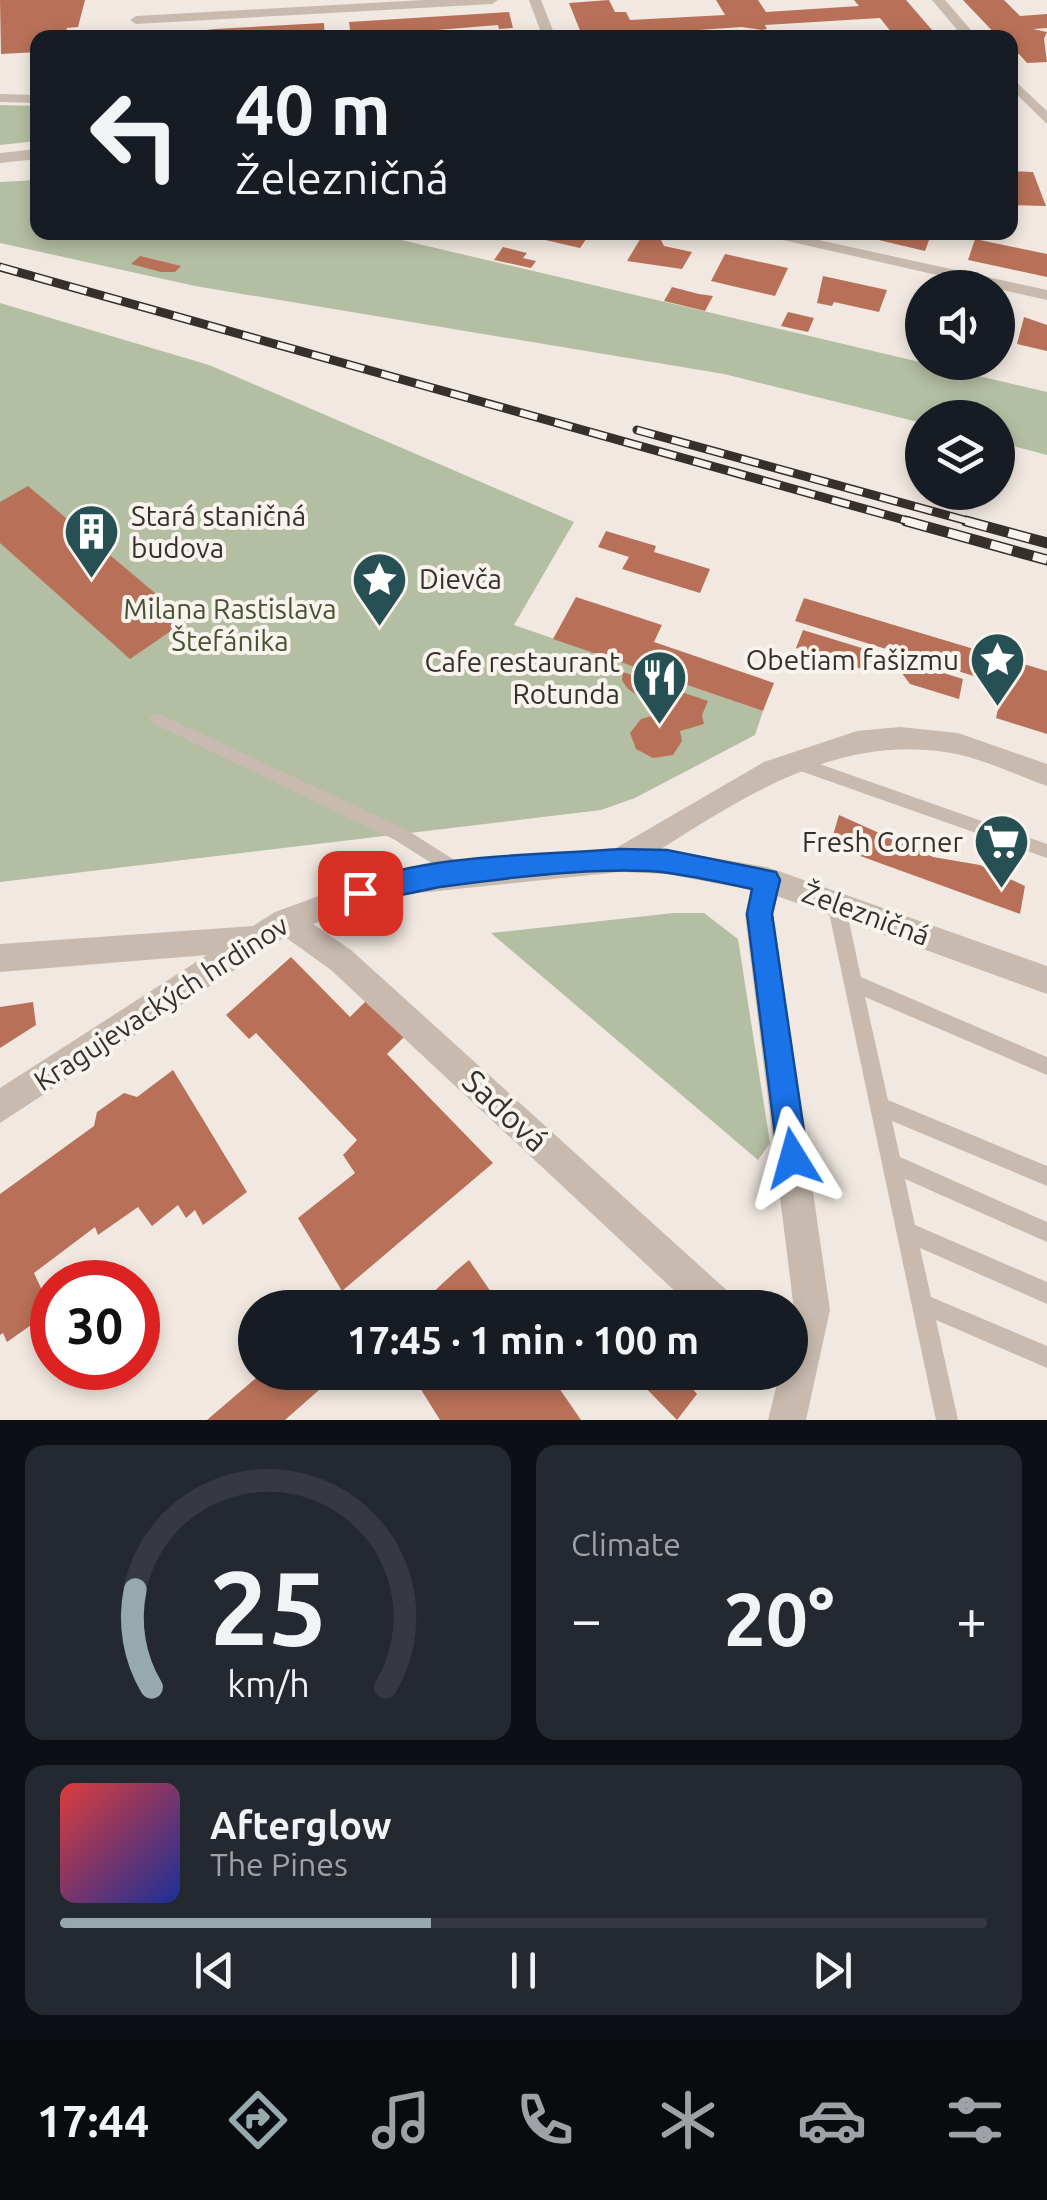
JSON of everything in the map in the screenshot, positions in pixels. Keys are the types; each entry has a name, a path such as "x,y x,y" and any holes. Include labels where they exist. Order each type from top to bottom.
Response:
{"street":[{"path":"134,30 140,0"},
{"path":"136,20 492,0"},
{"path":"535,0 547,30"},
{"path":"938,0 965,30"},
{"path":"1018,88 1047,97"},
{"path":"1018,89 1047,120"},
{"path":"0,98 30,99"},
{"path":"0,158 30,155"},
{"path":"0,167 30,165"},
{"path":"793,240 1047,295"},
{"path":"620,860 722,796 794,762 846,744 912,738 946,741 1047,775"},
{"name":"Kragujevackých hrdinov","path":"0,1106 254,938 285,922 390,883 461,872 620,860"},
{"name":"Železničná","path":"620,860 667,862 767,880 1047,980"},
{"path":"767,880 760,914 812,1310 808,1325"},
{"name":"Sadová","path":"285,922 341,960 699,1290"},
{"path":"0,958 254,938"},
{"path":"787,1420 792,1390"}],"lane":[{"path":"157,719 401,835 461,872"},
{"path":"794,762 1047,851"},
{"path":"836,902 947,1420"},
{"path":"854,983 1047,1066"},
{"path":"880,1106 1047,1176"},
{"path":"892,1163 1047,1232"},
{"path":"907,1232 1047,1293"},
{"path":"923,1304 1047,1357"}],"green space":[{"path":"0,105 30,106 30,142 0,145"},
{"path":"30,180 30,240 402,240 905,359 905,380 996,380 1047,392 1047,455 1015,447 1015,400 905,400 905,419 724,374 195,286 0,243 0,182"},
{"name":"Milana Rastislava Štefánika","path":"0,303 209,365 574,522 514,625 763,711 755,735 635,798 601,810 0,882"},
{"path":"704,913 738,939 770,1143 758,1160 491,933"}],"building":[{"path":"0,0 85,0 78,27 30,30 30,52 1,54"},
{"path":"609,0 615,12 626,12 630,20 725,15 716,0 758,0 766,12 859,6 854,0 906,0 932,30 890,30 880,18 765,25 767,29 762,30 580,30 569,3"},
{"path":"963,0 1004,0 1020,16 1047,14 1047,28 1033,29 1047,32 1047,62 1027,63 1018,54 1018,30 991,30"},
{"path":"509,12 513,28 499,29 498,25 350,30 349,22"},
{"path":"324,23 324,30 206,30"},
{"path":"1018,171 1033,172 1046,206 1018,205"},
{"path":"545,240 586,240 580,248"},
{"path":"640,240 661,240 664,246 692,252 682,269 627,261"},
{"path":"879,240 929,240 925,251"},
{"path":"975,240 1047,254 1047,277 968,260"},
{"path":"503,247 527,253 523,258 536,261 531,268 494,260"},
{"path":"725,254 788,268 775,296 711,281"},
{"path":"140,256 181,266 175,272 161,272 131,264"},
{"path":"823,276 887,290 879,312 834,302 832,306 817,303"},
{"path":"672,287 713,296 705,311 664,301"},
{"path":"788,312 814,318 808,332 781,326"},
{"path":"1024,317 1047,325 1047,351 1017,344"},
{"name":"Stará staničná budova","path":"28,486 187,620 130,659 0,543 0,502"},
{"path":"606,531 656,546 654,552 710,569 700,593 622,569 629,557 598,547"},
{"path":"576,597 662,625 654,642 774,683 763,711 553,639"},
{"path":"804,598 1047,671 1047,734 996,718 1003,685 795,621"},
{"path":"803,630 963,679 959,699 910,684 901,672 878,665 865,670 796,648"},
{"path":"623,672 708,701 702,715 704,724 680,731 682,741 673,755 653,758 636,749 630,733 641,719 655,715 654,708 627,688"},
{"path":"839,815 933,857 980,865 1025,886 1020,914 830,845"},
{"path":"291,957 350,1017 370,997 407,1034 387,1054 493,1163 341,1290 298,1218 355,1173 343,1155 357,1140 256,1033 249,1039 226,1015"},
{"path":"33,1002 36,1025 0,1048 0,1007"},
{"path":"173,1070 247,1192 203,1225 195,1210 186,1218 178,1205 152,1226 138,1207 98,1235 95,1227 51,1260 30,1260 30,1326 7,1342 3,1333 0,1335 0,1194 94,1126 97,1112 124,1093 137,1097"},
{"path":"469,1260 490,1290 435,1290"},
{"path":"242,1390 319,1390 285,1420 207,1420"},
{"path":"421,1390 560,1390 581,1420 440,1420"},
{"path":"648,1390 694,1390 697,1394 677,1420"}],"railway":[{"path":"0,267 915,523"},
{"path":"637,430 975,523"},
{"path":"906,521 1047,560"},
{"path":"966,521 1047,543"}],"place":[{"name":"Stará staničná budova","path":"92,581"},
{"name":"Dievča","path":"380,628"},
{"name":"Obetiam fašizmu","path":"998,709"},
{"name":"Cafe restaurant Rotunda","path":"659,727"},
{"name":"Fresh Corner","path":"1002,891"}],"route":[{"path":"360,893 390,883 461,872 620,860 667,862 767,880 760,914 793,1158"}]}
